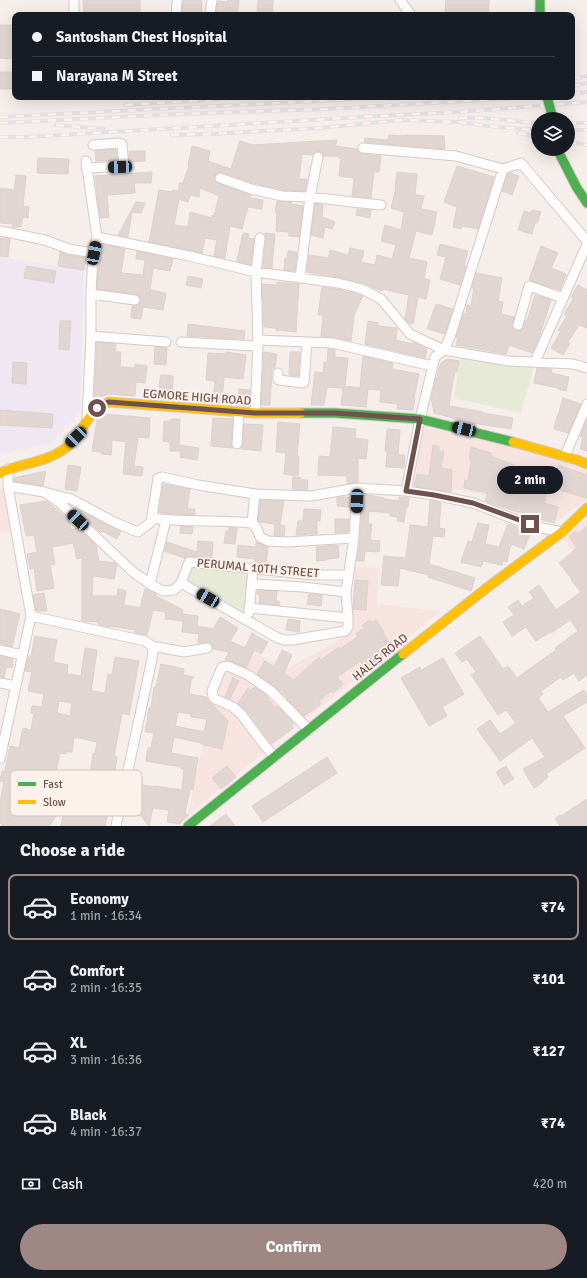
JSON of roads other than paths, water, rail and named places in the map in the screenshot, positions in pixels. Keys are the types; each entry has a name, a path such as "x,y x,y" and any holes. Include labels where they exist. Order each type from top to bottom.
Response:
{"main road":[{"path":"534,0 534,12"},
{"path":"540,0 540,12"},
{"path":"541,100 545,112"},
{"path":"548,100 552,112"},
{"path":"564,156 577,188 587,203"},
{"path":"565,156 587,191"},
{"name":"EGMORE HIGH ROAD","path":"4,471 47,459 64,449 76,437 87,418 102,404 109,402 255,413 335,413 420,419 534,447 587,464"},
{"path":"577,460 587,458"},
{"name":"HALLS ROAD","path":"188,826 488,587 562,532 587,508"}],"street":[{"path":"74,0 74,12"},
{"path":"210,12 212,0"},
{"path":"400,0 409,12"},
{"path":"176,12 177,2"},
{"path":"87,418 91,294 94,253 97,237 86,165 124,166 122,144 93,145"},
{"path":"363,148 456,156 503,169 521,164 587,242 535,362"},
{"path":"300,278 310,197 318,157"},
{"path":"406,491 420,419 435,356 444,350 451,334 503,169"},
{"path":"220,178 251,189 282,196 310,197 381,205"},
{"path":"0,231 45,240 69,249 94,253"},
{"path":"97,237 256,272 338,283 362,289 381,299 410,334 444,350 509,361 573,364 587,368"},
{"path":"255,413 258,343 256,272 260,238"},
{"path":"518,325 529,286 563,298"},
{"path":"91,294 135,300"},
{"path":"90,336 166,342"},
{"path":"181,342 307,342 332,344 432,366"},
{"path":"278,374 279,380 303,384 307,342"},
{"path":"565,456 587,404"},
{"path":"237,444 239,412"},
{"path":"0,759 31,616 4,471"},
{"path":"8,486 44,492 71,499 114,522 138,532 151,522 158,478 162,477 198,485 255,494 311,496 358,488 406,491 473,503 522,522 562,532"},
{"path":"44,492 59,502 132,571 150,584 163,591 174,590 181,583 276,637 284,640 292,640 344,631 348,627 346,592 354,538 358,488"},
{"path":"252,523 255,494"},
{"path":"152,518 166,520 232,521 252,523 257,529 260,537 268,541 287,542 354,538"},
{"path":"150,584 166,520"},
{"name":"PERUMAL 10TH STREET","path":"181,583 189,562 314,575 349,575"},
{"path":"248,621 253,568"},
{"path":"252,584 303,587 346,592"},
{"path":"249,608 348,618"},
{"path":"31,616 145,641 152,646 184,652 207,648"},
{"path":"128,770 152,659 152,646"},
{"path":"0,650 22,655"},
{"path":"275,757 241,714 233,707 213,697 212,692 222,667 229,666 248,675 272,691 309,730"},
{"path":"0,683 16,686"},
{"path":"116,826 118,816"}],"railway":[{"path":"575,78 587,76"},
{"path":"575,85 587,83"},
{"path":"575,94 587,92"},
{"path":"125,105 208,100"},
{"path":"0,117 337,100"},
{"path":"0,123 179,114 326,109 482,100"},
{"path":"29,137 459,112 587,102"},
{"path":"459,118 481,118 531,122"},
{"path":"171,135 319,128 403,120 458,122 531,129"},
{"path":"575,123 587,123"},
{"path":"56,125 104,129"},
{"path":"575,130 587,130"},
{"path":"518,133 531,136"},
{"path":"0,137 35,137"},
{"path":"575,143 587,145"}]}
